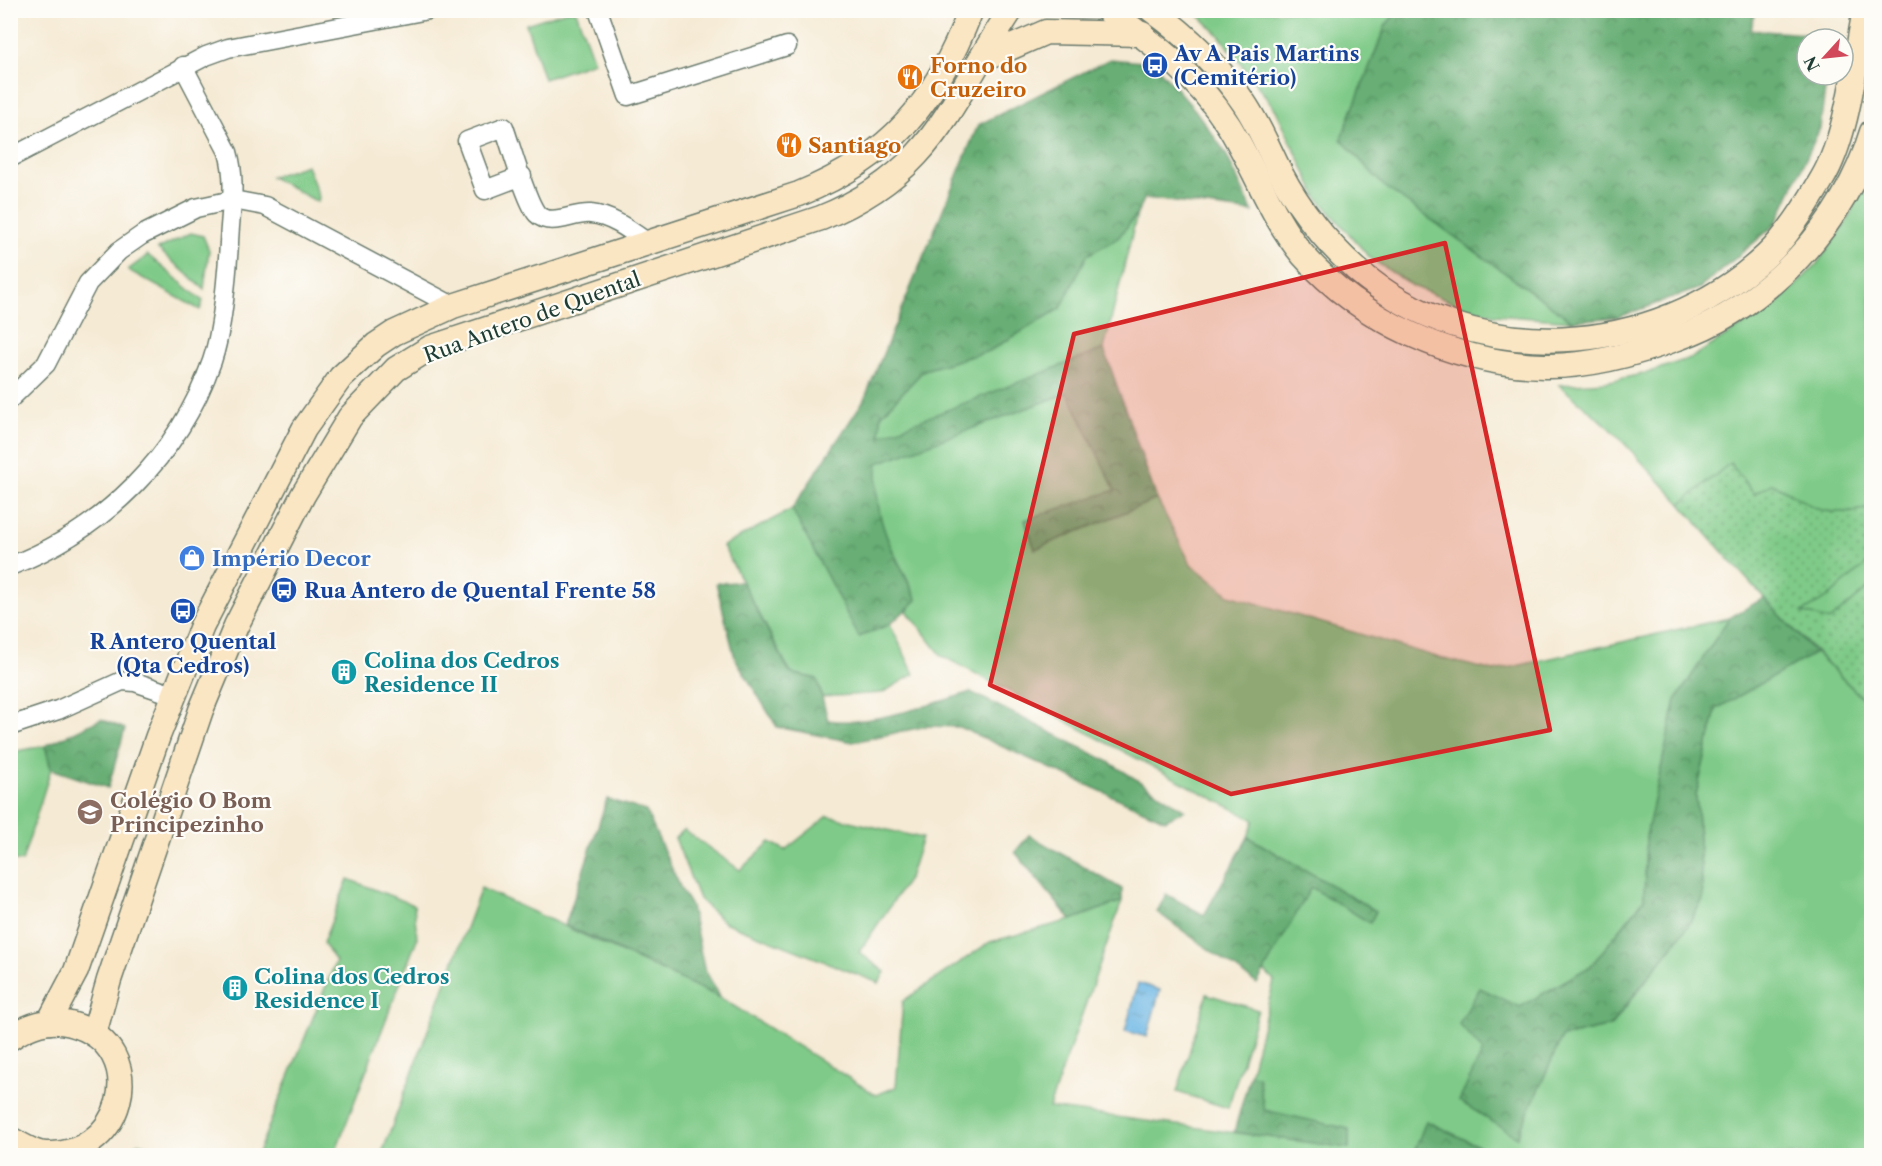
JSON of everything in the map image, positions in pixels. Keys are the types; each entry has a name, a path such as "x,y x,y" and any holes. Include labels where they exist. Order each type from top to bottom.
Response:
{"main road":[{"name":"Rua Antero de Quental","path":"49,1022 76,971 173,695 202,626 304,429 327,394 376,345 411,324 453,306 799,194 844,173 873,155 919,108 939,80 955,50 971,10"},
{"name":"Rua Antero de Quental","path":"94,1034 113,969 211,682 236,626 322,462 350,417 371,392 396,369 430,348 821,218 856,203 885,185 915,159 946,120 1011,10"},
{"path":"1107,10 1168,54 1200,86 1230,128 1269,203 1304,255 1348,295 1382,318 1427,342 1489,359 1544,366 1635,354 1694,333 1736,310 1775,279 1815,239 1844,198 1865,155 1872,132"},
{"path":"1152,10 1200,48 1223,74 1245,104 1298,204 1324,237 1356,269 1390,295 1434,317 1485,333 1535,340 1580,339 1620,334 1654,324 1693,308 1721,291 1768,255 1801,213 1824,177 1832,158 1839,140 1865,10"},
{"path":"981,60 1046,32 1142,34"},
{"path":"15,1032 49,1022 73,1024 94,1034 109,1049 119,1068 122,1090 118,1111 108,1129 92,1144 72,1154 40,1153 17,1144"}],"street":[{"path":"10,158 183,66 228,48 428,10"},
{"path":"598,10 628,96 787,46"},
{"path":"10,566 46,553 98,520 140,481 171,440 212,359 228,268 233,200 232,166 228,152 183,66"},
{"path":"522,176 533,208 543,218 551,220 582,213 595,214 624,226 648,243"},
{"path":"10,399 46,364 88,283 111,258 142,235 196,208 233,200 265,206 453,306"},
{"path":"10,726 58,710 122,681 135,682 173,695"}],"highlighted area":[{"path":"1445,243 1550,730 1231,794 990,685 1074,334"}],"green space":[{"path":"567,11 576,11 594,62 544,79 526,24"},
{"path":"1194,11 1398,11 1386,25 1341,139 1383,185 1572,321 1494,315 1461,306 1413,286 1370,258 1317,197 1276,110 1219,35"},
{"path":"1398,11 1755,11 1751,30 1795,33 1795,87 1825,87 1820,128 1776,224 1700,288 1619,317 1572,321 1383,185 1341,139 1386,25"},
{"path":"1110,59 1143,62 1158,68 1195,110 1225,152 1253,212 1145,198 1137,214 1118,238 1087,255 1061,308 989,351 924,370 881,415 880,436 1104,349 1157,499 1035,549 1025,520 1115,490 1068,393 878,463 878,502 881,518 892,550 917,600 890,624 859,637 792,509 864,400 978,125"},
{"path":"307,165 319,197 318,202 271,177"},
{"path":"1871,169 1871,508 1845,512 1824,511 1772,484 1754,494 1730,463 1681,504 1610,428 1559,385 1605,382 1647,373 1693,357 1777,304 1816,265 1845,225"},
{"path":"1137,214 1104,349 880,437 881,415 924,370 989,351 1061,308 1087,255 1118,238"},
{"path":"191,233 203,236 209,250 204,289 158,249"},
{"path":"148,255 203,301 200,310 128,270"},
{"path":"1068,393 1116,491 1025,520 1035,549 1157,499 1191,564 1229,595 1440,658 1494,671 1729,618 1676,700 1646,837 1644,899 1591,966 1520,1007 1483,1051 1517,1137 1562,1037 1611,1026 1687,927 1703,899 1696,795 1716,709 1815,653 1871,706 1871,1155 1497,1155 1426,1121 1413,1156 381,1156 481,888 721,998 876,1095 896,1087 903,1001 990,942 1071,920 1122,901 1049,1108 1349,1148 1349,1129 1263,1110 1258,1077 1250,1075 1274,981 1264,971 1311,886 1370,923 1376,911 1248,837 1254,820 942,656 907,611 917,599 882,529 875,497 877,463"},
{"path":"1730,463 1754,494 1771,484 1824,511 1845,512 1871,508 1871,560 1827,598 1802,612 1829,621 1871,586 1871,706 1773,608 1681,504"},
{"path":"792,509 859,637 890,624 914,674 882,693 822,697 817,679 791,673 723,546"},
{"path":"1871,560 1871,586 1829,621 1802,612 1827,598"},
{"path":"742,582 790,673 817,679 828,720 844,721 880,717 971,692 1107,761 1185,810 1165,820 959,727 927,726 853,742 777,727 735,658 716,583"},
{"path":"1764,598 1815,653 1716,709 1696,795 1703,899 1687,927 1610,1026 1562,1037 1517,1137 1459,1101 1483,1051 1459,1024 1480,988 1520,1007 1591,966 1644,900 1646,837 1676,700 1729,618"},
{"path":"101,719 125,729 108,788 51,769 45,746"},
{"path":"45,746 51,769 22,862 11,860 11,752"},
{"path":"607,799 646,811 691,906 704,968 721,998 565,925"},
{"path":"828,816 922,838 909,878 859,952 885,972 879,983 724,922 699,899 675,838 684,830 740,870 770,842 785,850"},
{"path":"1029,835 1122,889 1122,901 1071,920 1015,852"},
{"path":"1248,837 1376,911 1370,923 1311,887 1257,984 1157,912 1166,894 1204,915"},
{"path":"348,879 414,905 417,939 334,1155 257,1155 336,961 323,943"},
{"path":"1207,994 1258,1010 1228,1108 1177,1092"},
{"path":"1250,1075 1258,1076 1264,1110 1349,1129 1349,1148 1234,1132"},
{"path":"1426,1121 1497,1155 1413,1155"},
{"path":"138,1143 189,1155 120,1155"}],"water":[{"path":"1138,983 1160,990 1147,1037 1125,1031"}],"place":[{"name":"Av A Pais Martins (Cemitério)","path":"1155,65"},
{"name":"Forno do Cruzeiro","path":"910,77"},
{"name":"Santiago","path":"789,145"},
{"name":"Império Decor","path":"192,558"},
{"name":"Rua Antero de Quental Frente 58","path":"284,590"},
{"name":"R Antero Quental (Qta Cedros)","path":"183,611"},
{"name":"Colina dos Cedros Residence II","path":"344,672"},
{"name":"Colégio O Bom Principezinho","path":"90,812"},
{"name":"Colina dos Cedros Residence I","path":"235,988"}]}
